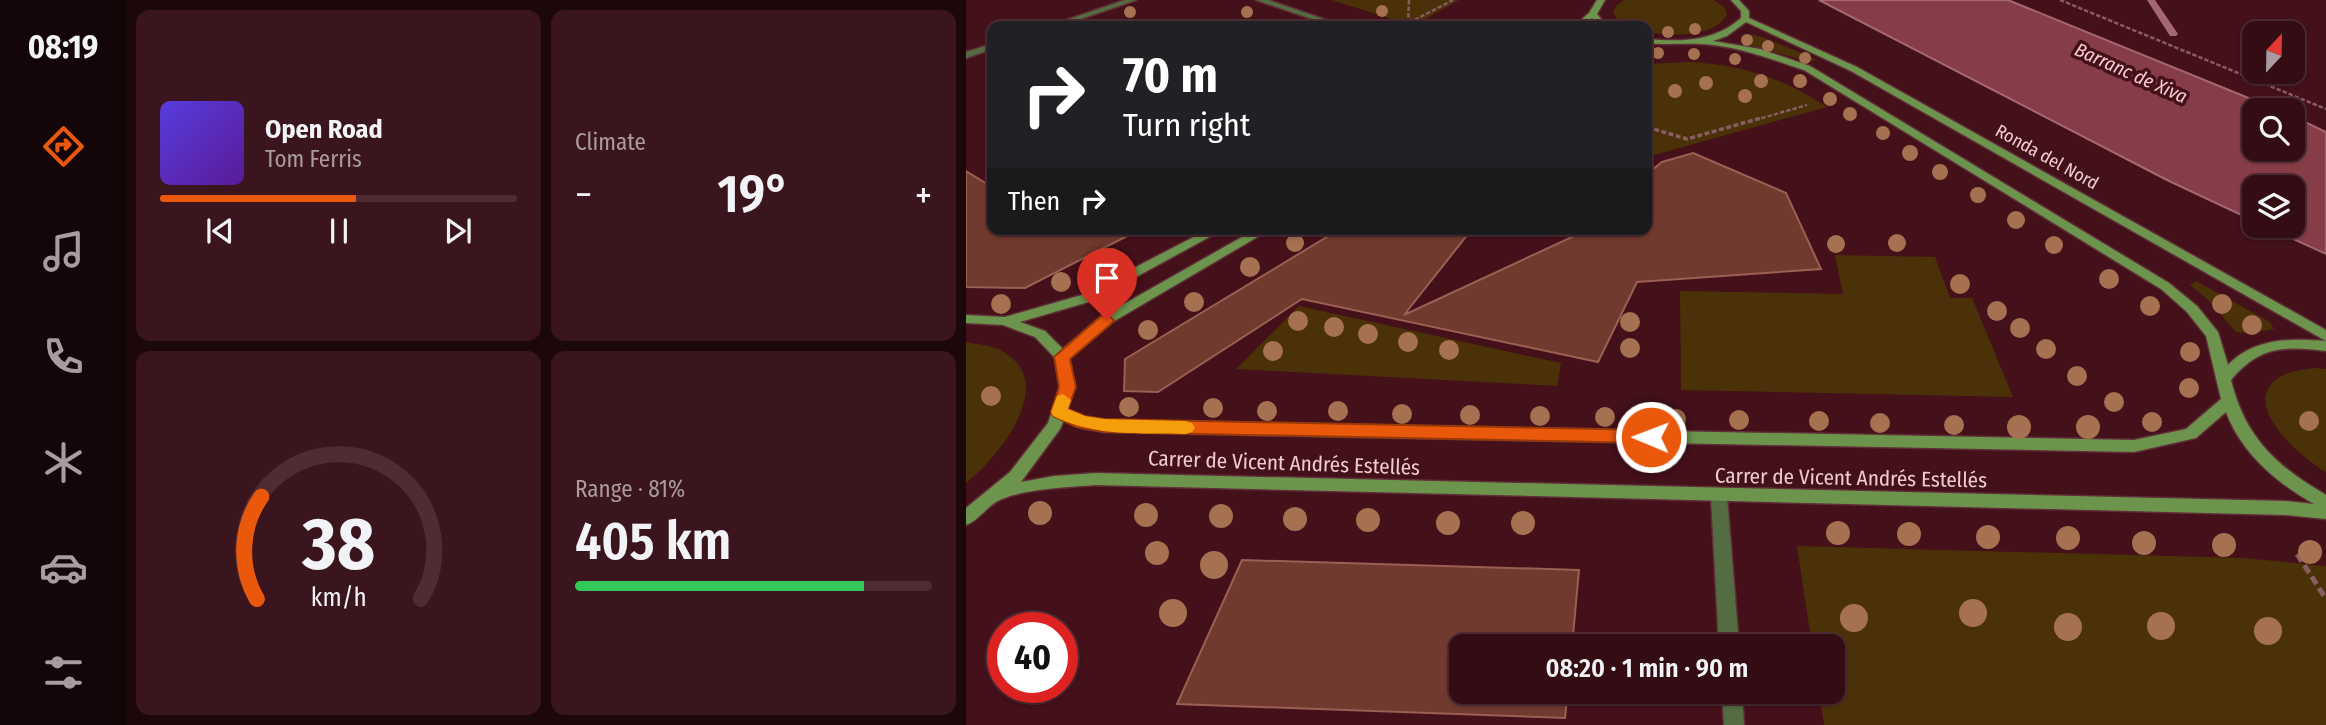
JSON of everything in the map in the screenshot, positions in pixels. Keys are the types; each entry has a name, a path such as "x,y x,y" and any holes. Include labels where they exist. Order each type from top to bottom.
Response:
{"street":[{"path":"1067,21 1132,0"},
{"path":"1260,0 1325,21"},
{"path":"1584,21 1593,14 1601,0"},
{"path":"1700,41 1724,34 1745,19 1745,10 1735,0"},
{"path":"1593,14 1599,21"},
{"name":"Ronda del Nord","path":"1745,19 1854,69 2326,335"},
{"path":"1652,41 1700,41 1757,51 1807,68 2165,286 2192,309 2213,335 2228,402 2239,429 2262,457 2296,486 2326,503"},
{"path":"966,55 987,48"},
{"path":"966,319 1004,321 1087,298 1207,235"},
{"path":"1062,357 1107,320 1255,235"},
{"path":"966,518 998,493 1023,467 1055,425 1067,387 1062,357 1041,334 1004,321"},
{"path":"2224,379 2245,356 2272,346 2326,346"},
{"name":"Carrer de Vicent Andrés Estellés","path":"1059,412 1082,422 1104,426 2134,446 2191,434 2228,402"},
{"name":"Carrer de Vicent Andrés Estellés","path":"998,493 1054,482 1096,479 2285,508 2326,512"},
{"path":"1718,496 1728,634"},
{"path":"1733,704 1734,725"}],"path":[{"path":"1408,21 1409,0"},
{"path":"1414,21 1453,0"},
{"path":"2060,0 2326,108"},
{"path":"1652,129 1686,139 1819,101"},
{"path":"2297,554 2326,599"}],"shaded area":[{"path":"1332,0 1459,0 1422,21 1397,21"},
{"path":"1624,0 1714,0 1724,7 1727,14 1712,28 1679,35 1652,32 1652,21 1620,21 1613,13 1616,6"},
{"path":"1750,34 1816,59 1810,62 1739,42"},
{"path":"1707,63 1743,69 1794,88 1827,107 1652,156 1652,64"},
{"path":"1835,255 1935,257 1950,298 1972,298 2013,397 1681,390 1680,291 1843,294"},
{"path":"2196,281 2270,322 2274,329 2236,332 2207,299 2190,285"},
{"path":"1299,306 1561,363 1557,386 1236,369"},
{"path":"966,342 998,349 1016,362 1025,379 1025,397 1019,417 1008,437 980,471 966,483"},
{"path":"2315,368 2326,369 2326,472 2292,446 2272,420 2266,407 2266,394 2277,378"},
{"path":"1797,546 2243,558 2326,566 2326,725 1824,725 1821,704 1845,704 1845,634 1810,634"}],"water":[{"name":"Barranc de Xiva","path":"1819,0 2008,0 2249,98 2242,98 2242,161 2305,161 2305,122 2326,132 2326,254 2291,238 2305,238 2305,175 2242,175 2242,215 2167,180"}],"building":[{"path":"1693,153 1786,193 1821,269 1637,282 1598,362 1302,299 1158,392 1124,391 1125,359 1330,235 1467,235 1404,315 1576,235 1652,235 1652,170 1662,162"},
{"path":"966,171 987,184 987,235 1129,235 1025,288 966,287"},
{"path":"1242,560 1579,570 1573,634 1449,634 1449,704 1567,704 1565,718 1177,704"}],"waterway":[{"path":"2151,0 2173,34"}],"slow traffic":[{"path":"1063,400 1059,412 1082,422 1104,426 1186,428"}],"route":[{"path":"1107,320 1062,357 1067,387 1059,412 1082,422 1104,426 1651,437"}]}
